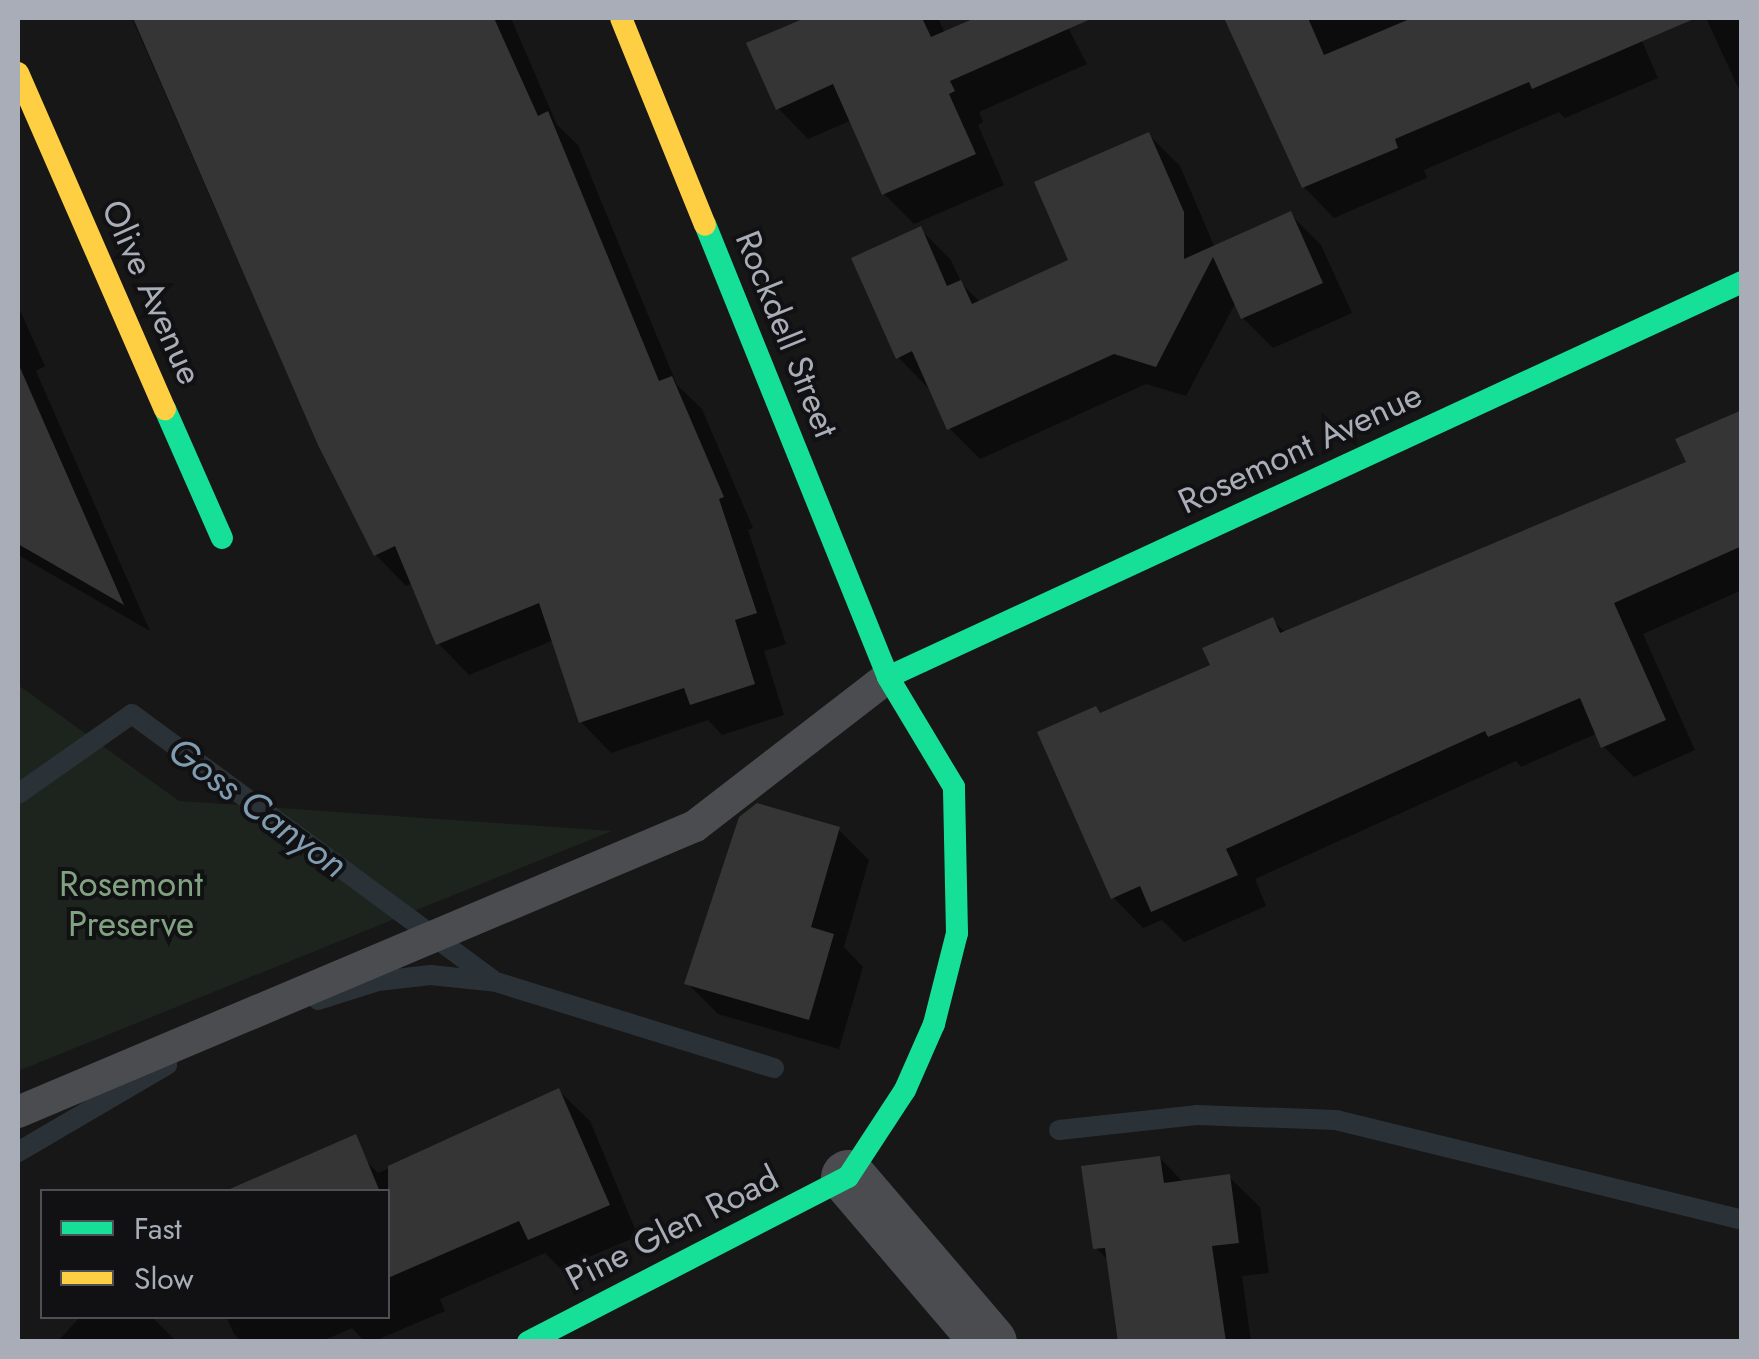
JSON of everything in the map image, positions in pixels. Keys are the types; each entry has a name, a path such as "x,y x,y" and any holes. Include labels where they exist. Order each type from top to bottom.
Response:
{"street":[{"name":"Rockdell Street","path":"621,18 888,677 954,788 958,934 934,1024 912,1074 848,1177"},
{"name":"Olive Avenue","path":"18,73 222,538"},
{"name":"Rosemont Avenue","path":"888,677 1742,282"},
{"name":"Pine Glen Road","path":"528,1342 848,1177"},
{"path":"848,1177 989,1342"}],"lane":[{"path":"18,1112 695,826 888,677"}],"green space":[{"name":"Rosemont Preserve","path":"18,685 179,801 612,831 18,1071"}],"building":[{"path":"133,18 494,18 538,116 548,111 659,381 672,376 724,497 719,499 757,613 735,620 755,684 690,705 684,688 579,723 539,603 436,645 395,546 374,556 318,445"},
{"path":"805,18 922,18 931,37 975,18 1093,18 950,81 955,91 949,94 976,154 882,195 833,84 776,110 746,43"},
{"path":"1224,18 1308,18 1324,55 1412,18 1696,18 1532,89 1529,82 1395,139 1398,148 1302,188"},
{"path":"1149,132 1184,212 1184,259 1291,211 1323,283 1241,319 1213,257 1156,367 1114,354 947,430 912,351 896,359 851,258 921,226 947,286 961,280 972,304 1068,260 1034,182"},
{"path":"18,363 124,605 18,544"},
{"path":"1742,410 1742,546 1614,603 1666,720 1601,748 1580,698 1488,737 1485,731 1226,849 1238,875 1151,912 1140,886 1111,899 1037,732 1096,706 1100,713 1210,665 1202,648 1273,617 1280,633 1686,462 1675,439"},
{"path":"757,803 840,827 811,927 834,934 809,1020 684,984 739,817"},
{"path":"559,1088 610,1205 528,1240 519,1221 390,1277 388,1166"},
{"path":"356,1134 379,1189 230,1189"},
{"path":"1160,1156 1164,1183 1230,1174 1239,1243 1212,1246 1226,1342 1118,1342 1105,1248 1093,1249 1081,1166"}],"waterway":[{"name":"Goss Canyon","path":"18,794 132,714 493,980"},
{"path":"318,1000 378,981 431,975 496,982 774,1068"},
{"path":"18,1152 167,1065"},
{"path":"1059,1130 1196,1115 1336,1120 1742,1220"}],"traffic: fast":[{"path":"528,1342 848,1177 905,1090 934,1024 957,933 954,787 888,677 705,225"},
{"path":"888,677 1742,282"},
{"path":"165,409 222,538"}],"traffic: slow":[{"path":"621,18 705,225"},
{"path":"18,73 165,409"}]}
